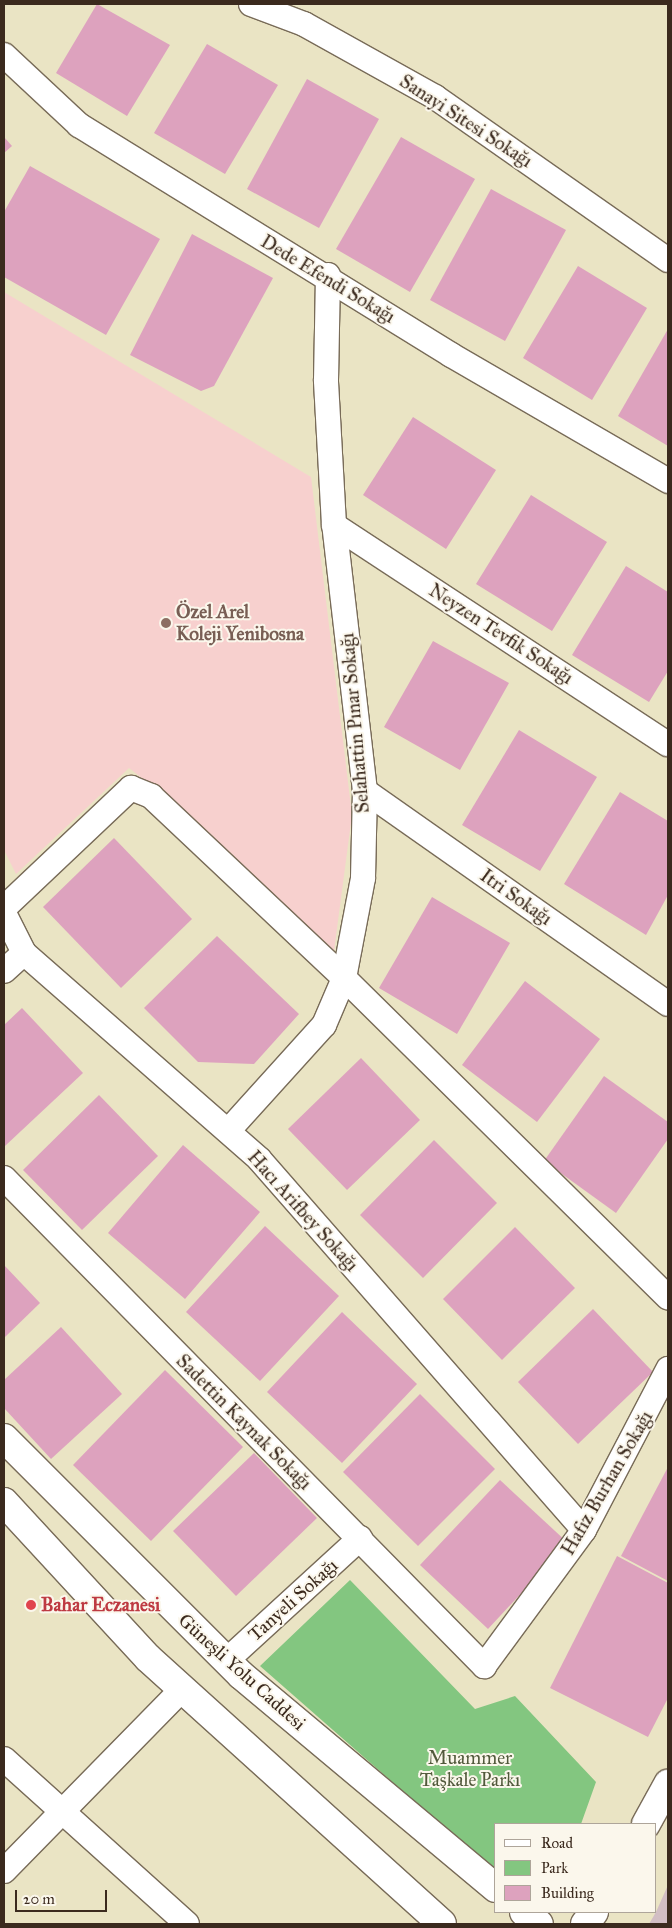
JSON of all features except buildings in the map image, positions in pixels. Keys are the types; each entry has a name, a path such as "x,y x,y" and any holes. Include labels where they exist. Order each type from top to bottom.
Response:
{"main road":[{"name":"Güneşli Yolu Caddesi","path":"4,1438 226,1661 494,1886"},
{"path":"4,1502 182,1689 442,1924"},
{"path":"647,1823 668,1784"},
{"path":"525,1913 539,1924"},
{"path":"585,1924 593,1913"}],"street":[{"name":"Sanayi Sitesi Sokağı","path":"251,4 304,24 435,97 668,260"},
{"name":"Dede Efendi Sokağı","path":"4,55 79,125 253,235 328,275 451,355 668,481"},
{"name":"Selahattin Pınar Sokağı","path":"229,1130 324,1025 344,978 363,878 365,791 334,525 326,380 328,275"},
{"name":"Neyzen Tevfik Sokağı","path":"334,525 668,744"},
{"path":"4,908 132,788 151,796 344,978 668,1298"},
{"name":"Itri Sokağı","path":"365,791 668,1004"},
{"name":"Hacı Arifbey Sokağı","path":"4,912 24,953 229,1130 584,1530"},
{"path":"4,971 24,953"},
{"name":"Sadettin Kaynak Sokağı","path":"4,1178 484,1666"},
{"name":"Hafız Burhan Sokağı","path":"484,1666 584,1530 668,1369"},
{"name":"Tanyeli Sokağı","path":"226,1661 360,1538"},
{"path":"4,1871 182,1689"},
{"path":"4,1759 187,1924"}],"shaded area":[{"name":"Özel Arel Koleji Yenibosna","path":"4,292 311,477 352,815 334,951 198,822 129,768 16,874 4,850"},
{"path":"668,1885 668,1924 649,1924 657,1913"}],"green space":[{"name":"Muammer Taşkale Parkı","path":"350,1580 475,1709 515,1696 596,1782 581,1823 494,1823 494,1871 260,1666"}],"place":[{"name":"Özel Arel Koleji Yenibosna","path":"166,623"},
{"name":"Bahar Eczanesi","path":"31,1605"}]}
